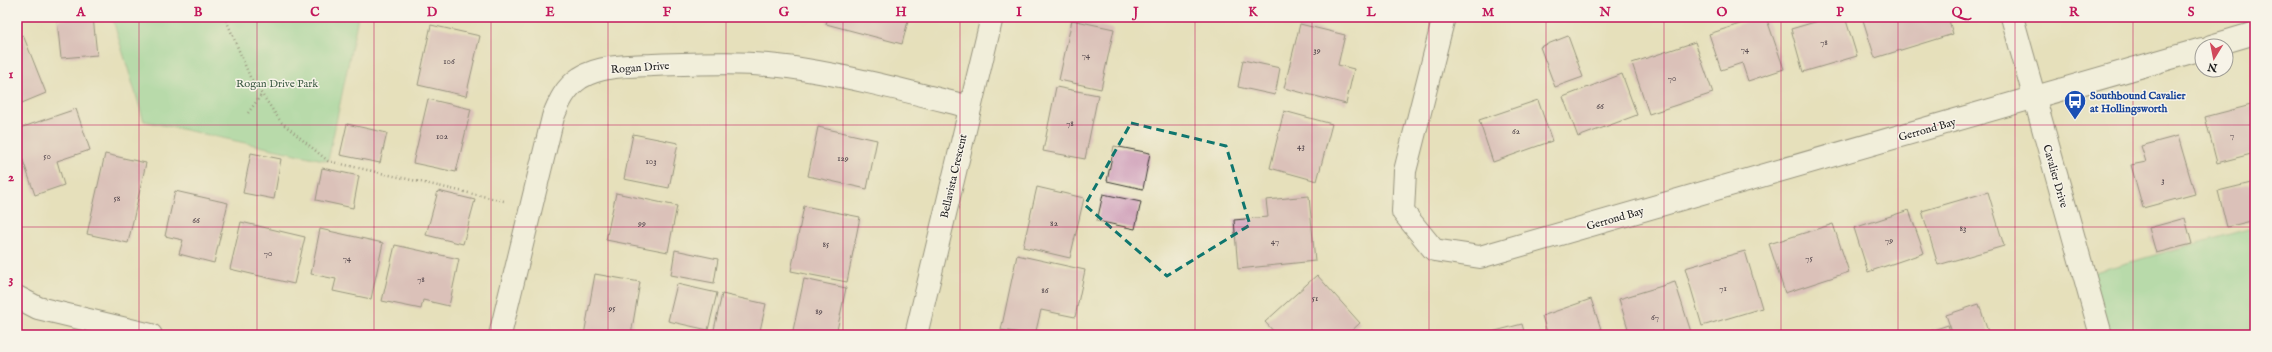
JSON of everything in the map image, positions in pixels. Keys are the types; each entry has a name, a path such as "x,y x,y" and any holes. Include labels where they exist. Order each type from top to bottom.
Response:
{"street":[{"name":"Bellavista Crescent","path":"916,335 992,17"},
{"name":"Gerrond Bay","path":"1444,17 1405,171 1403,212 1434,250 1480,257 2194,51"},
{"name":"Cavalier Drive","path":"2012,17 2101,335"},
{"path":"2234,39 2255,33"},
{"name":"Rogan Drive","path":"500,335 553,117 560,99 581,78 597,71 616,67 692,63 800,69 874,84 970,107"},
{"path":"17,297 38,308 91,328 151,335"}],"path":[{"path":"225,17 250,77 281,122 328,161 532,207"},
{"path":"248,113 262,94"}],"highlighted area":[{"path":"1131,123 1226,146 1250,225 1167,276 1085,205"}],"green space":[{"name":"Rogan Drive Park","path":"112,17 358,17 328,161 144,121"},
{"path":"2255,227 2255,335 2101,335 2084,275"}],"building":[{"path":"93,17 97,55 61,58 57,20"},
{"path":"828,17 909,17 902,44 826,24"},
{"path":"1761,17 1766,17 1784,69 1748,81 1742,63 1721,70 1709,34"},
{"path":"1832,17 1845,17 1857,56 1803,72 1791,29"},
{"path":"1874,17 1948,17 1953,34 1875,58 1863,20"},
{"path":"1072,20 1114,29 1101,89 1059,80"},
{"path":"1300,24 1345,35 1338,65 1354,69 1346,104 1284,88"},
{"path":"431,25 480,36 466,96 418,85"},
{"path":"23,35 46,93 17,105 17,38"},
{"path":"1568,36 1583,77 1555,87 1540,47"},
{"path":"1695,42 1713,93 1649,114 1632,63"},
{"path":"1243,60 1280,68 1275,95 1238,87"},
{"path":"1622,74 1637,115 1578,137 1563,97"},
{"path":"1056,87 1098,95 1085,159 1043,151"},
{"path":"428,99 471,109 456,172 413,163"},
{"path":"1538,100 1552,141 1493,162 1479,120"},
{"path":"2255,104 2255,153 2217,163 2205,117"},
{"path":"76,109 90,150 57,161 64,185 35,195 17,143 17,129"},
{"path":"1284,111 1332,124 1317,181 1270,168"},
{"path":"347,124 387,133 380,163 340,155"},
{"path":"818,127 877,140 867,189 808,176"},
{"path":"633,134 678,143 669,188 624,179"},
{"path":"2178,136 2195,194 2143,208 2131,165 2146,162 2141,146"},
{"path":"1114,146 1150,153 1143,189 1107,181"},
{"path":"251,153 281,159 274,199 243,193"},
{"path":"105,154 146,163 128,243 87,234"},
{"path":"322,168 359,176 353,208 316,200"},
{"path":"2251,183 2255,198 2255,220 2227,227 2218,191"},
{"path":"1037,187 1084,198 1070,258 1023,247"},
{"path":"175,191 228,203 214,263 179,254 183,240 165,236"},
{"path":"438,191 475,200 463,244 426,235"},
{"path":"1988,192 2004,246 1938,265 1922,211"},
{"path":"616,193 677,206 668,252 606,240"},
{"path":"1103,194 1141,202 1135,229 1097,221"},
{"path":"1309,196 1315,261 1238,269 1234,220 1268,217 1266,200"},
{"path":"804,206 860,217 847,282 791,271"},
{"path":"1909,210 1924,253 1868,272 1854,228"},
{"path":"2185,218 2192,244 2156,253 2149,228"},
{"path":"241,222 305,237 294,284 230,269"},
{"path":"1833,224 1849,272 1785,293 1769,244"},
{"path":"320,229 383,243 371,299 333,291 336,279 311,274"},
{"path":"395,245 459,259 449,306 423,300 421,309 382,301"},
{"path":"675,250 718,259 714,283 671,275"},
{"path":"1745,251 1762,308 1702,326 1685,268"},
{"path":"1017,255 1085,270 1075,317 1041,310 1035,335 1001,330"},
{"path":"595,274 640,282 631,335 584,335"},
{"path":"1317,275 1360,323 1347,335 1277,335 1265,322"},
{"path":"804,279 846,288 836,335 792,335"},
{"path":"1675,282 1692,335 1630,335 1619,299"},
{"path":"677,284 717,293 708,330 668,321"},
{"path":"722,294 766,304 759,335 713,334"},
{"path":"1591,299 1603,335 1548,335 1542,316"},
{"path":"1979,304 1989,335 1953,335 1946,315"},
{"path":"1522,324 1525,335 1484,335 1484,334"},
{"path":"1948,325 1951,335 1919,335"}],"place":[{"name":"Southbound Cavalier at Hollingsworth","path":"2075,120"}]}
